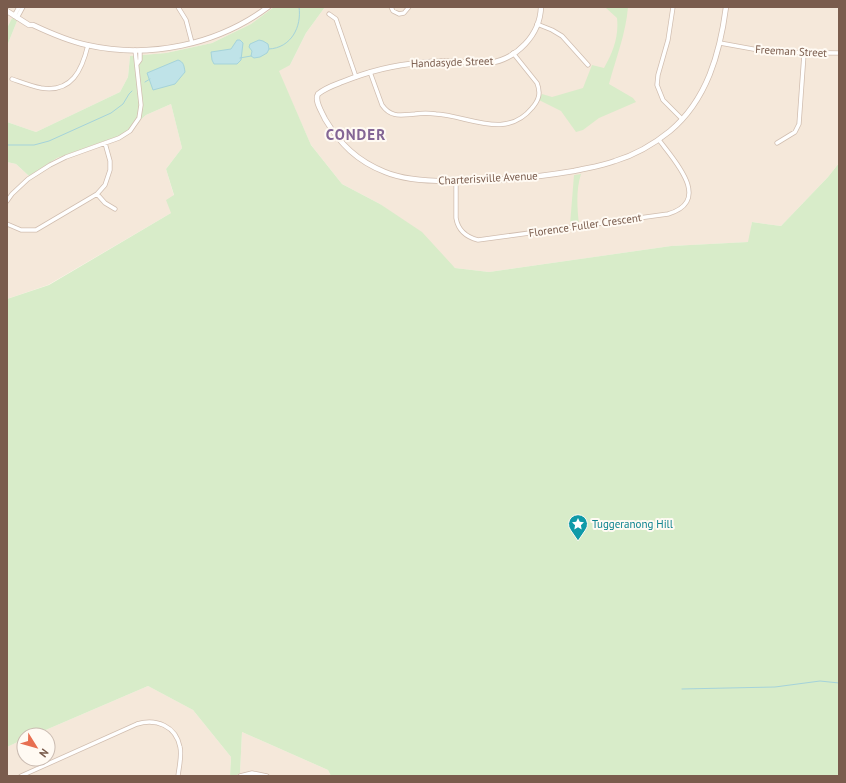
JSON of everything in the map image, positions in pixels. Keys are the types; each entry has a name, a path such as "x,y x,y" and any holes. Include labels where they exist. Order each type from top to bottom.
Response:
{"street":[{"path":"7,7 29,25 54,35 88,45 111,49 137,50 160,49 192,44 246,22 268,7"},
{"path":"16,15 19,7"},
{"path":"16,15 23,7"},
{"path":"178,7 186,20 192,44"},
{"path":"391,7 393,11 399,14 404,12 409,7"},
{"name":"Handasyde Street","path":"316,96 320,92 356,77 390,67 420,62 489,62 500,60 525,45 531,37 537,24 541,7"},
{"path":"673,7 668,40 658,75 657,85 663,100 682,119"},
{"name":"Charterisville Avenue","path":"316,96 317,102 324,116 340,142 365,162 386,173 400,177 420,180 502,180 532,177 614,162 630,156 659,140 682,119 702,91 715,61 720,43 726,7"},
{"path":"7,11 16,15"},
{"path":"329,14 336,19 356,77"},
{"path":"537,24 562,36 588,65"},
{"name":"Freeman Street","path":"720,43 763,51 804,54 839,53"},
{"path":"12,79 41,88 63,85 76,76 80,70 84,63 88,45"},
{"path":"7,201 12,194 28,179 45,168 66,157 119,138 133,127 139,118 141,101 137,64 140,60 137,50"},
{"path":"370,72 382,105 385,110 391,114 399,116 439,114 454,116 482,124 501,124 515,121 522,117 534,105 539,96 537,82 513,53"},
{"path":"777,143 794,132 800,124 804,54"},
{"name":"Florence Fuller Crescent","path":"456,181 457,224 464,234 478,240 668,214 677,210 686,202 689,190 684,175 659,140"},
{"path":"7,224 21,230 36,230 97,194 106,185 110,170 110,161 105,144"},
{"path":"97,194 105,203 115,209"},
{"path":"21,776 136,724 155,721 166,726 174,733 178,740 180,751 178,776"},
{"path":"240,776 252,773 267,776"}],"shaded area":[{"path":"7,7 274,7 251,24 212,43 166,53 130,56 128,77 120,92 36,132 7,122 7,46 17,21 12,18 7,28"},
{"path":"325,7 839,7 839,163 828,177 781,226 752,222 749,242 671,246 489,272 455,268 380,204 342,184 311,145 276,66 290,65 306,33"},
{"path":"171,104 182,148 166,169 174,196 171,213 48,285 7,299 7,162 16,164 29,176 57,158 124,134 146,115"},
{"path":"148,686 193,710 231,757 230,776 7,776 7,747 16,743 16,767 56,767 56,727 53,727"},
{"path":"242,732 328,770 331,776 235,776 240,772"}],"green space":[{"path":"274,7 325,7 306,33 290,65 279,71 311,145 342,184 380,204 422,232 455,268 489,272 671,246 748,242 752,222 781,226 828,177 839,163 839,776 331,776 328,770 242,732 240,773 235,776 230,776 231,757 193,710 148,686 53,727 16,727 16,743 7,747 7,299 49,285 171,213 166,200 174,195 166,169 182,148 171,104 146,115 124,134 57,158 29,176 16,164 7,162 7,122 36,132 120,92 128,77 130,56 166,53 212,43 251,24"},
{"path":"606,7 628,7 623,36 609,84 633,98 636,102 599,118 583,130 576,132 561,111 539,100 542,94 552,97 583,88 592,65 604,68 615,44 617,32 617,18"},
{"path":"12,18 17,21 7,46 7,28"},
{"path":"581,174 577,199 579,224 570,225 574,175"}],"water":[{"path":"237,40 240,40 243,43 241,60 237,64 214,64 211,52 231,49"},
{"path":"259,40 268,44 269,49 267,53 260,57 254,58 251,56 252,51 249,47 250,44"},
{"path":"178,60 183,63 185,72 175,84 153,90 147,73"}],"waterway":[{"path":"269,49 277,48 289,41 297,29 299,22 299,7"},
{"path":"240,58 251,56"},
{"path":"145,82 150,79"},
{"path":"7,145 34,145 49,141 111,113 123,104 132,91"},
{"path":"682,689 775,687 820,681 839,683"}],"place":[{"name":"Tuggeranong Hill","path":"578,541"}],"district":[{"name":"CONDER","path":"356,135"}]}
